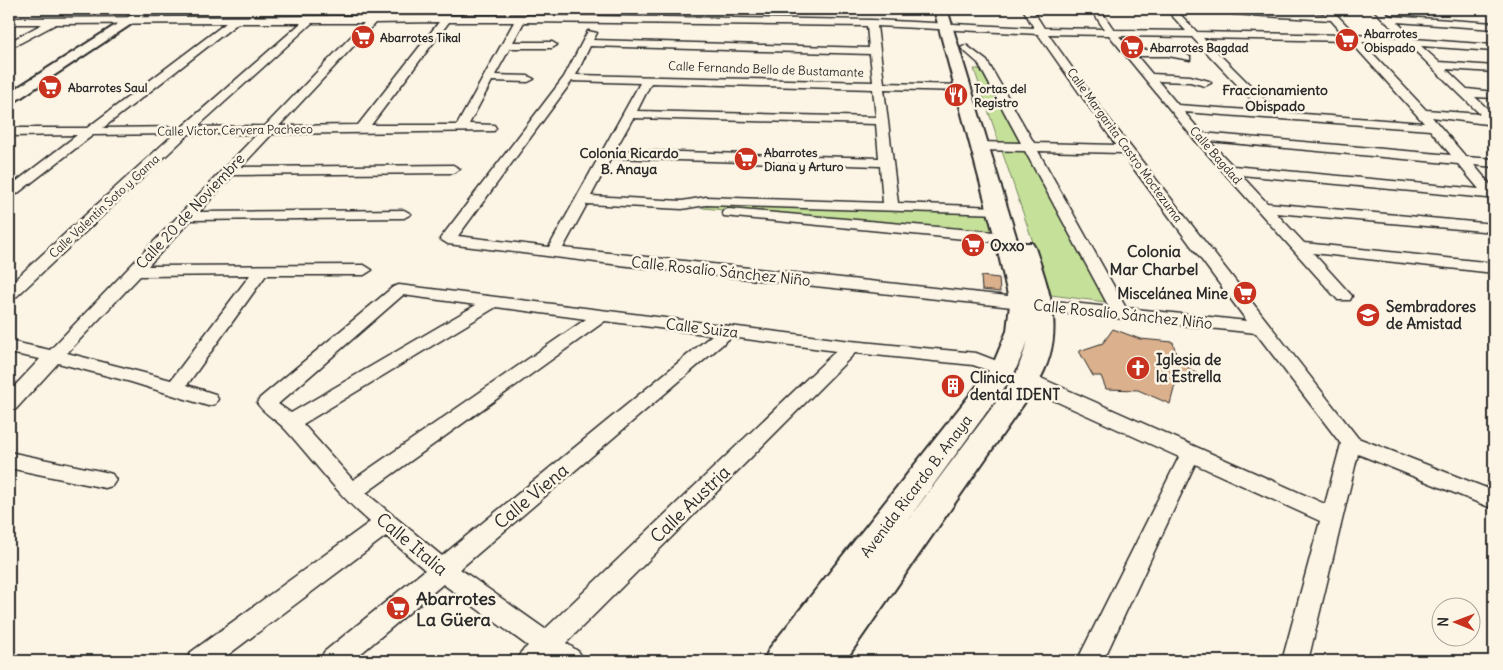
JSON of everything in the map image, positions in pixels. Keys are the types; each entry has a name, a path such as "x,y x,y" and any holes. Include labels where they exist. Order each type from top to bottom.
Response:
{"main road":[{"name":"Avenida Ricardo B. Anaya","path":"807,655 1015,375 1038,351 1043,330 1031,304 997,211 966,48 940,9"},
{"name":"Avenida Ricardo B. Anaya","path":"952,9 952,27 962,88 986,146 1031,304"}],"street":[{"path":"14,21 41,9"},
{"path":"9,193 235,19 246,16 256,9"},
{"path":"352,19 362,9"},
{"path":"462,18 469,9"},
{"name":"Calle Margarita Castro Moctezuma","path":"1028,9 1041,31 1126,148 1260,328 1351,444"},
{"name":"Calle Bagdad","path":"1095,9 1128,53 1198,136 1344,296"},
{"path":"1170,9 1273,115"},
{"path":"1377,9 1494,120"},
{"path":"1234,10 1262,36"},
{"path":"1234,10 1330,13 1422,113 1493,195"},
{"path":"14,21 140,16 235,19 521,18 577,13 600,18 1354,38 1494,48"},
{"path":"9,99 140,16"},
{"path":"9,108 140,16"},
{"path":"362,129 447,18"},
{"path":"461,128 521,18"},
{"name":"Calle Rosalío Sánchez Niño","path":"600,18 569,78 448,239 628,261 1260,328"},
{"name":"Calle Valentín Soto y Gama","path":"9,294 185,131 311,19"},
{"name":"Calle 20 de Noviembre","path":"9,404 227,171 373,19"},
{"path":"1388,19 1494,26"},
{"path":"9,46 54,20"},
{"path":"872,24 891,208"},
{"path":"587,43 875,51"},
{"path":"506,45 552,45"},
{"path":"966,48 982,61 1121,314"},
{"path":"1128,53 1168,53 1186,58"},
{"path":"1436,65 1494,69"},
{"path":"1150,77 1190,79 1205,83"},
{"path":"488,78 528,79"},
{"name":"Calle Fernando Bello de Bustamante","path":"569,78 962,88"},
{"path":"554,251 648,79"},
{"path":"1464,92 1494,95"},
{"path":"1176,108 1433,127"},
{"path":"1422,113 1494,120"},
{"path":"630,114 882,121"},
{"name":"Calle Víctor Cervera Pacheco","path":"9,132 490,128"},
{"path":"1198,136 1494,163"},
{"path":"986,146 1126,148"},
{"path":"606,154 886,162"},
{"path":"227,171 453,169"},
{"path":"1229,170 1493,195"},
{"path":"583,200 682,205 706,201 997,211"},
{"path":"682,205 702,211 1006,238"},
{"path":"1262,207 1494,228"},
{"path":"185,216 404,214"},
{"path":"1299,247 1494,268"},
{"path":"133,271 364,270"},
{"path":"175,388 261,271"},
{"name":"Calle Suiza","path":"271,409 267,403 399,290 850,347 976,359 1333,517"},
{"path":"290,422 493,302"},
{"path":"351,493 600,316"},
{"name":"Calle Viena","path":"333,661 728,331"},
{"path":"9,347 55,356 175,388 208,399"},
{"name":"Calle Austria","path":"530,661 850,347"},
{"name":"Calle Italia","path":"271,409 290,422 351,493 386,523 442,570 570,661"},
{"path":"1295,661 1351,444 1494,500"},
{"path":"1090,661 1190,454"},
{"path":"9,460 105,480"},
{"path":"200,661 386,523"}],"green space":[{"path":"974,69 980,69 1106,302 1051,295"},
{"path":"705,203 987,214 994,235 703,208 701,205"}],"building":[{"path":"981,276 999,278 1000,292 982,290"},
{"name":"Iglesia de la Estrella","path":"1113,329 1140,339 1173,342 1177,359 1204,379 1175,385 1170,404 1138,390 1106,389 1101,376 1093,376 1079,351 1103,343"}],"place":[{"name":"Abarrotes Tikal","path":"363,37"},
{"name":"Abarrotes Obispado","path":"1347,40"},
{"name":"Abarrotes Bagdad","path":"1132,47"},
{"name":"Abarrotes Saul","path":"50,87"},
{"name":"Tortas del Registro","path":"956,95"},
{"name":"Abarrotes Diana y Arturo","path":"746,159"},
{"name":"Oxxo","path":"973,245"},
{"name":"Miscelánea Mine","path":"1245,293"},
{"name":"Sembradores de Amistad","path":"1368,315"},
{"name":"Iglesia de la Estrella","path":"1138,368"},
{"name":"Clinica dental IDENT","path":"953,386"},
{"name":"Abarrotes La Güera","path":"398,608"}],"district":[{"name":"Fraccionamiento Obispado","path":"1275,98"},
{"name":"Colonia Ricardo B. Anaya","path":"629,162"},
{"name":"Colonia Mar Charbel","path":"1154,260"}]}
